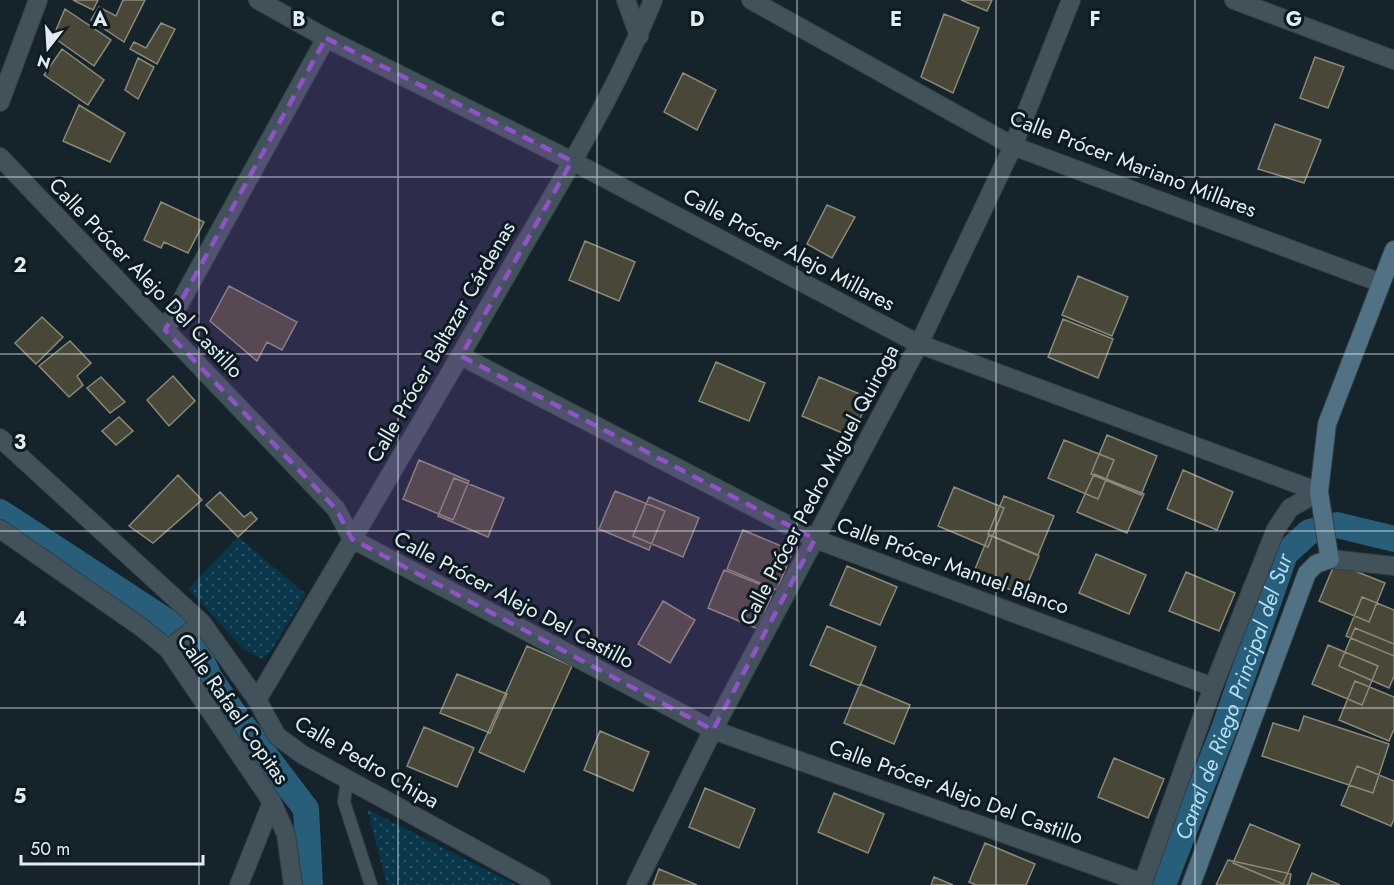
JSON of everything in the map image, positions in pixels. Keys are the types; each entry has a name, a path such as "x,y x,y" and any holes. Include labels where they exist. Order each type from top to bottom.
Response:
{"street":[{"path":"0,102 38,0"},
{"name":"Calle Prócer Alejo Millares","path":"258,0 327,38 572,161 919,344 1319,492"},
{"path":"626,0 639,36"},
{"name":"Calle Prócer Baltazar Cárdenas","path":"256,700 461,356 572,161 639,36 653,0"},
{"name":"Calle Prócer Mariano Millares","path":"751,0 1013,146 1381,283"},
{"name":"Calle Prócer Pedro Miguel Quiroga","path":"636,885 713,730 919,344 1013,146 1071,0"},
{"path":"1234,0 1394,60"},
{"path":"165,330 327,38"},
{"name":"Calle Prócer Alejo Del Castillo","path":"0,157 336,509 352,539 713,730 1142,884"},
{"path":"1330,557 1319,492 1327,424 1394,250"},
{"name":"Calle Prócer Manuel Blanco","path":"461,356 815,539 1213,687"},
{"name":"Calle Pedro Chipa","path":"0,438 201,624 256,700 277,736 303,755 347,780 541,885"},
{"path":"1142,884 1213,687 1276,529 1290,508 1319,492"},
{"name":"Calle Rafael Copitas","path":"0,529 169,648 272,802 286,834 293,885"},
{"path":"1191,885 1307,573 1316,564 1330,557 1394,566"},
{"path":"169,648 201,624"},
{"path":"243,882 272,802"}],"lane":[{"path":"347,780 344,802 371,885"}],"highlighted area":[{"path":"326,38 572,161 461,356 815,539 713,730 352,539 336,509 165,330"}],"shaded area":[{"path":"238,537 306,594 271,651 262,659 244,650 188,589"},
{"path":"367,809 516,885 387,885"}],"building":[{"path":"73,0 98,0 93,10"},
{"path":"123,0 145,0 124,42 91,20 99,7 116,16"},
{"path":"961,0 992,0 987,11"},
{"path":"65,9 111,40 94,66 53,37"},
{"path":"944,14 979,28 953,93 921,77"},
{"path":"161,23 175,29 157,64 130,49 134,42 146,48"},
{"path":"62,49 104,80 88,105 44,75"},
{"path":"1315,57 1344,67 1328,108 1300,98"},
{"path":"138,58 154,67 138,99 125,90"},
{"path":"683,73 716,90 697,130 664,112"},
{"path":"79,105 125,133 110,162 63,141"},
{"path":"1275,124 1321,140 1304,183 1258,169"},
{"path":"161,202 204,222 188,253 164,242 161,248 144,240"},
{"path":"827,205 855,217 832,258 807,244"},
{"path":"585,241 635,262 619,301 569,280"},
{"path":"1078,276 1128,297 1112,336 1062,315"},
{"path":"229,286 297,322 282,350 267,342 257,361 210,321"},
{"path":"42,317 63,337 36,364 15,343"},
{"path":"1063,319 1113,339 1098,378 1048,357"},
{"path":"70,341 91,363 77,376 83,385 69,397 39,366"},
{"path":"716,362 765,383 749,421 699,401"},
{"path":"173,376 195,401 169,426 147,400"},
{"path":"101,377 125,402 110,413 87,388"},
{"path":"819,377 869,398 852,437 802,416"},
{"path":"119,417 133,431 116,445 102,431"},
{"path":"1107,435 1157,456 1141,495 1091,474"},
{"path":"1064,440 1114,460 1098,499 1048,478"},
{"path":"419,460 469,481 453,520 403,499"},
{"path":"1183,470 1233,492 1217,530 1167,509"},
{"path":"1094,474 1144,494 1127,533 1077,512"},
{"path":"178,475 202,500 153,543 129,526"},
{"path":"454,478 504,498 488,537 438,516"},
{"path":"954,487 1004,508 988,547 938,526"},
{"path":"615,491 665,511 649,550 599,529"},
{"path":"220,492 244,517 251,512 257,519 238,537 206,505"},
{"path":"1004,496 1054,516 1038,555 988,534"},
{"path":"649,497 699,518 683,557 633,536"},
{"path":"743,530 793,551 777,590 727,569"},
{"path":"989,535 1039,556 1023,595 973,574"},
{"path":"1096,554 1146,575 1129,614 1079,593"},
{"path":"1335,563 1385,583 1369,622 1319,601"},
{"path":"847,566 897,587 880,625 830,605"},
{"path":"724,570 774,590 758,629 708,608"},
{"path":"1186,572 1235,593 1219,631 1169,611"},
{"path":"1362,597 1394,610 1394,656 1346,636"},
{"path":"663,601 695,620 670,663 638,644"},
{"path":"827,626 876,647 860,686 810,665"},
{"path":"1355,628 1394,644 1394,676 1389,688 1339,666"},
{"path":"1328,645 1378,666 1362,705 1312,684"},
{"path":"527,646 572,666 524,772 479,752"},
{"path":"457,674 507,694 490,733 440,713"},
{"path":"1355,681 1394,697 1394,729 1389,741 1339,720"},
{"path":"860,684 910,705 894,744 844,723"},
{"path":"1304,716 1389,744 1373,793 1262,756 1273,723 1299,731"},
{"path":"424,727 474,748 457,787 407,766"},
{"path":"600,731 649,752 633,791 584,770"},
{"path":"1114,758 1164,779 1148,818 1098,797"},
{"path":"1357,766 1394,781 1394,819 1391,826 1341,805"},
{"path":"705,788 755,809 739,848 689,827"},
{"path":"834,793 884,814 868,853 818,832"},
{"path":"1250,824 1300,845 1283,884 1233,863"},
{"path":"985,843 1035,864 1026,885 976,885 969,882"},
{"path":"1228,860 1291,874 1289,885 1216,885"},
{"path":"659,869 697,885 653,885"},
{"path":"1312,873 1340,885 1307,885"},
{"path":"934,877 953,885 931,885"}],"waterway":[{"name":"Canal de Riego Principal del Sur","path":"0,512 171,624 195,645 209,677 234,714 306,809 310,885"},
{"name":"Canal de Riego Principal del Sur","path":"1163,885 1225,726 1285,554 1309,532 1337,525 1394,539"}]}
